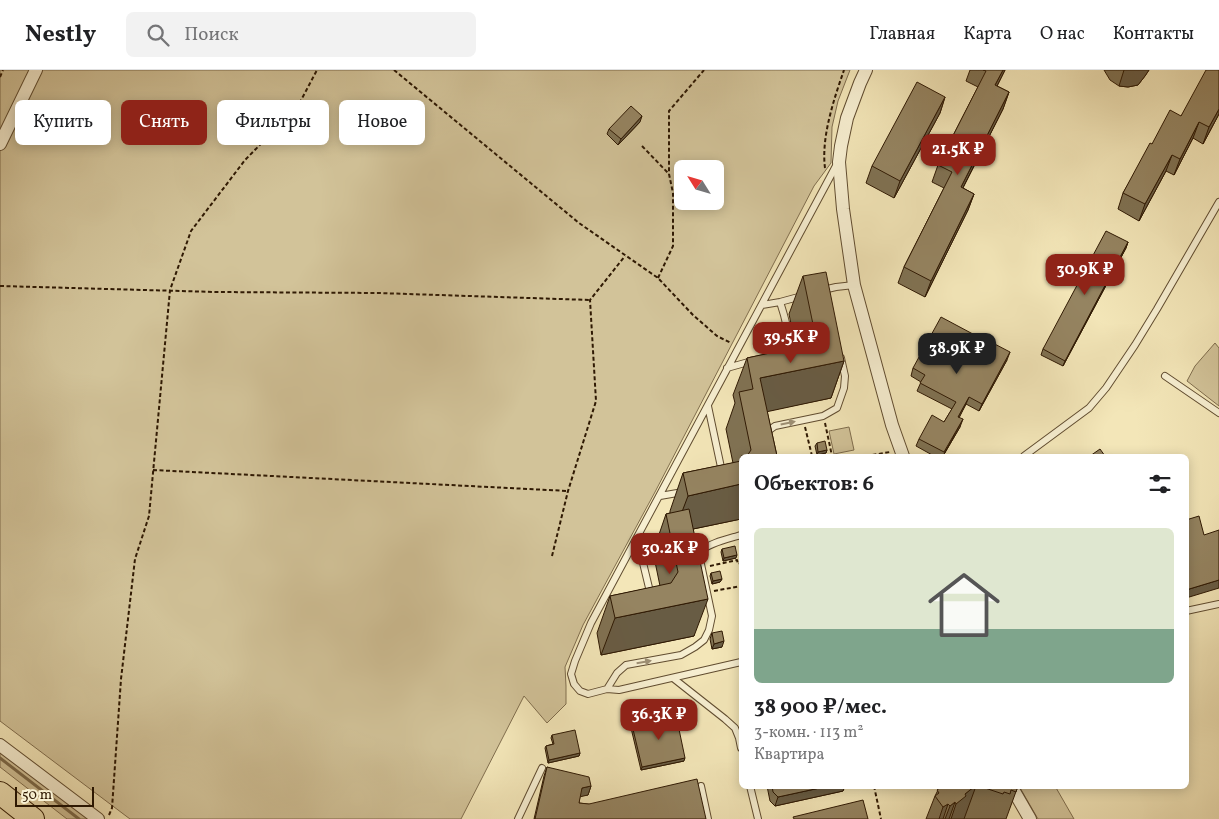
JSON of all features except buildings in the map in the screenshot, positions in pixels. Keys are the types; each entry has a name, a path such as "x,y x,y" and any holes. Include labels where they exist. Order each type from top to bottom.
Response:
{"highway":[{"path":"0,793 33,819"}],"street":[{"path":"0,144 36,70"},
{"path":"866,70 847,118 841,146 839,162 844,218 854,285 892,425 902,454"},
{"path":"0,745 98,819"},
{"path":"1014,789 1030,819"}],"lane":[{"path":"739,662 619,690 607,689 588,694 580,691 574,684 571,674 591,623 839,162"},
{"path":"1027,454 1089,408 1106,388 1135,345 1219,202"},
{"path":"816,292 854,285"},
{"path":"824,290 827,300"},
{"path":"762,305 807,295"},
{"path":"776,354 786,350 789,338 780,302"},
{"path":"766,443 765,437 775,426 824,416 837,408 844,388 845,376 838,347"},
{"path":"727,368 760,359"},
{"path":"1165,376 1219,413"},
{"path":"708,406 723,476 722,480"},
{"path":"660,496 686,492"},
{"path":"607,689 617,672 626,665 681,655 704,640 709,630 712,616 700,558 702,551 709,546 739,536"},
{"path":"636,538 651,598 650,604"},
{"path":"1189,611 1219,604"},
{"path":"591,623 600,622"},
{"path":"673,678 735,728 739,738"},
{"path":"518,819 542,768"},
{"path":"701,786 708,819"},
{"path":"751,789 758,819"}],"path":[{"path":"0,77 4,70"},
{"path":"112,808 121,679 135,559 149,516 170,290 191,231 245,160 298,106 318,70"},
{"path":"394,70 579,223 658,278 693,315 717,336 739,347"},
{"path":"658,278 673,246 673,193 669,174 669,111 704,70"},
{"path":"829,180 825,166 825,146 831,108 844,70"},
{"path":"642,146 669,174"},
{"path":"552,556 568,492 596,401 590,300 625,256"},
{"path":"0,286 141,291 378,293 590,300"},
{"path":"824,416 832,454"},
{"path":"804,420 812,454"},
{"path":"876,454 885,452 902,454"},
{"path":"153,470 568,492"},
{"path":"702,568 737,560 739,564"},
{"path":"707,593 739,586"},
{"path":"875,789 881,819"}],"shaded area":[{"path":"0,70 850,70 838,101 832,127 831,163 814,186 655,492 583,625 565,667 566,704 547,723 524,696 461,819 130,819 0,721"},
{"path":"1215,343 1219,348 1219,406 1187,381 1195,366"},
{"path":"849,427 854,450 834,454 829,431"},
{"path":"0,751 89,819 67,819 0,767"},
{"path":"1021,789 1057,789 1074,819 1038,819"}],"waterway":[{"path":"0,758 79,819"}]}
